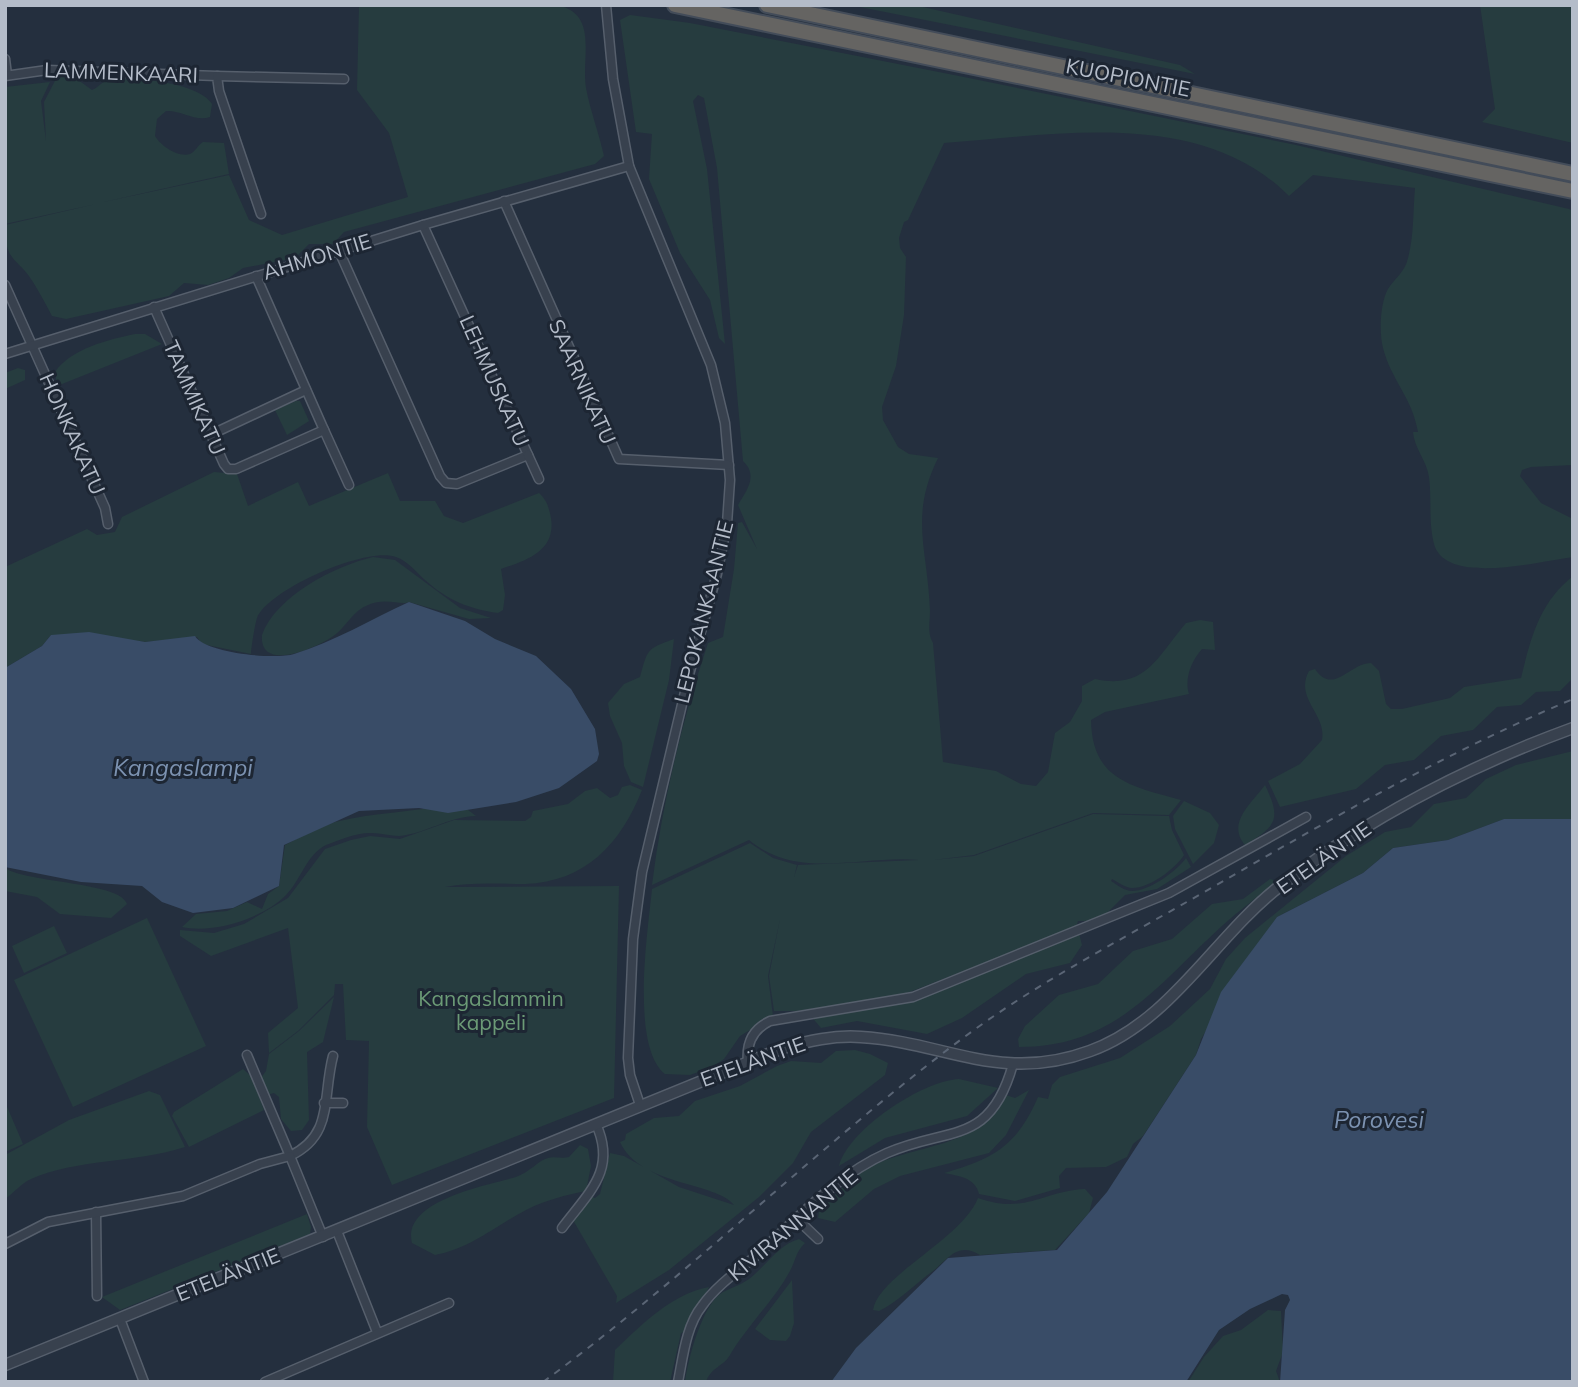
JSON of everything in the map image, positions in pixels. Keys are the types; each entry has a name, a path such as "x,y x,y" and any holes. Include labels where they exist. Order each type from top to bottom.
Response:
{"highway":[{"name":"KUOPIONTIE","path":"675,5 1573,191"},
{"name":"KUOPIONTIE","path":"767,5 1573,174"}],"street":[{"name":"LEPOKANKAANTIE","path":"607,5 613,79 629,166 711,365 723,411 729,465 728,513 722,555 660,791 640,886 633,939 628,1058 630,1075 640,1105"},
{"path":"5,59 6,76"},
{"name":"LAMMENKAARI","path":"6,76 47,70 218,76 219,91 261,214"},
{"path":"218,76 344,79"},
{"name":"AHMONTIE","path":"5,354 423,225 629,166"},
{"name":"SAARNIKATU","path":"504,201 619,459 729,465"},
{"name":"LEHMUSKATU","path":"339,251 443,480 457,484 527,455 423,225"},
{"path":"256,276 349,485"},
{"name":"HONKAKATU","path":"5,285 105,508 108,524"},
{"name":"TAMMIKATU","path":"154,307 226,468 232,470 324,430"},
{"path":"210,435 306,390"},
{"path":"527,455 539,479"},
{"name":"ETELÄNTIE","path":"5,1365 640,1105 799,1044 852,1037 884,1040 970,1060 1013,1064 1089,1052 1126,1032 1161,1005 1279,887 1370,825 1466,772 1573,728"},
{"path":"748,1062 753,1034 759,1026 770,1021 913,997 1169,892 1306,817"},
{"path":"247,1055 323,1237"},
{"path":"5,1244 48,1222 183,1196 260,1164 305,1149 316,1138 332,1056"},
{"name":"KIVIRANNANTIE","path":"678,1382 686,1342 701,1306 850,1173 889,1152 970,1129 989,1114 1002,1096 1013,1064"},
{"path":"324,1103 343,1103"},
{"path":"562,1227 601,1175 604,1149 596,1124"},
{"path":"96,1212 97,1296"},
{"path":"797,1219 818,1239"},
{"path":"337,1231 377,1332"},
{"path":"265,1382 449,1303"},
{"path":"120,1319 144,1382"}],"green space":[{"path":"359,5 557,5 570,10 579,17 583,27 586,88 604,156 595,164 344,232 333,244 309,244 295,258 243,268 229,278 208,285 184,283 169,296 66,319 52,316 33,282 10,253 5,225 96,204 5,224 5,87 50,82 41,101 46,141 44,102 59,73 74,77 92,90 106,81 130,79 179,85 205,96 212,104 210,117 199,118 166,111 157,119 155,136 170,150 185,155 192,153 203,142 224,143 229,174 99,203 229,175 249,220 282,235 408,197 389,133 357,90"},
{"path":"850,5 914,5 1180,65 1195,74"},
{"path":"1480,5 1573,5 1573,143 1482,122 1495,109"},
{"path":"630,15 690,23 959,76 1296,145 1573,211 1573,465 1531,467 1522,470 1520,476 1541,503 1573,519 1573,557 1519,566 1477,568 1458,565 1444,559 1435,547 1429,477 1414,438 1413,432 1418,432 1415,420 1391,370 1381,334 1385,295 1405,267 1410,250 1415,188 1313,175 1289,196 1253,168 1213,149 1170,138 1125,133 1033,135 944,143 908,220 904,222 899,238 900,248 906,257 904,315 896,366 882,407 883,420 898,447 909,454 938,458 924,498 922,534 943,762 996,771 1021,784 1036,786 1048,772 1055,733 1070,722 1082,701 1082,686 1095,679 1127,680 1139,675 1158,659 1186,623 1200,620 1213,622 1215,650 1202,649 1195,658 1188,676 1189,694 1105,712 1091,720 1098,756 1107,768 1131,784 1181,800 1169,815 1093,813 974,855 933,860 974,856 1093,814 1169,816 1172,830 1184,855 1180,860 1168,872 1146,885 1130,888 1112,879 1111,881 1127,890 1139,890 1162,880 1186,858 1191,867 1157,889 1125,895 1104,916 1093,921 1078,921 1076,927 902,995 797,1011 774,1011 769,976 780,919 768,976 773,1016 740,1036 724,1059 712,1067 690,1075 665,1074 654,1060 644,1014 645,958 652,889 750,843 773,858 797,865 794,877 798,865 827,864 788,860 749,840 652,885 667,793 690,702 708,643 723,637 738,523 742,522 757,549 738,505 751,478 743,461 717,168 704,98 698,95 693,101 707,169 725,344 719,338 710,300 680,253 649,179 652,134 636,132 620,20","holes":["897,859 919,860 842,863"]},
{"path":"145,334 162,344 57,386 55,372 70,357 103,342"},
{"path":"18,368 25,370 25,380 5,389 5,373"},
{"path":"300,401 309,421 287,435 275,410"},
{"path":"214,472 237,474 248,506 298,482 309,506 388,473 400,501 435,501 444,516 463,523 539,493 548,508 551,529 549,539 538,552 530,558 501,569 505,595 503,610 498,613 477,609 450,598 404,561 382,555 342,564 298,583 279,595 257,618 251,654 202,644 197,637 145,642 51,635 42,646 5,668 5,567 87,529 97,535 115,532 122,517"},
{"path":"373,557 395,560 460,608 491,618 469,619 409,602 381,602 363,608 336,634 305,650 280,655 270,653 264,647 262,635 269,621 293,596 325,575"},
{"path":"1573,576 1573,678 1560,691 1536,692 1521,705 1497,707 1473,730 1441,736 1414,760 1385,765 1356,789 1280,807 1268,781 1300,764 1322,740 1320,722 1305,690 1309,671 1315,669 1328,679 1335,679 1363,664 1371,663 1379,671 1386,704 1391,709 1450,698 1464,687 1521,678 1533,635 1544,610 1561,586"},
{"path":"674,639 669,680 643,787 631,782 624,766 622,743 610,716 608,703 624,684 640,677 645,660 653,648"},
{"path":"1573,751 1573,819 1504,819 1448,840 1393,848 1363,873 1277,917 1201,1039 1196,1055 1143,1136 1133,1144 1127,1157 1106,1167 1066,1168 1059,1176 1060,1188 1015,1201 979,1194 970,1181 944,1173 990,1156 1012,1139 1030,1114 1038,1097 1048,1099 1052,1085 1060,1077 1120,1058 1170,1026 1210,989 1226,959 1245,938 1346,856 1385,832 1411,827 1434,804 1466,798 1486,779 1516,765"},
{"name":"Kangaslammin kappeli","path":"630,785 642,790 623,827 612,843 583,867 547,882 445,887 619,886 614,1098 392,1185 367,1127 369,1041 346,1040 343,984 335,984 334,995 298,1031 269,1053 268,1033 298,1008 288,928 211,956 180,936 180,930 214,933 244,924 288,898 325,849 351,840 370,836 400,839 454,820 525,821 531,817 533,811 568,804 585,791 597,788 610,798 618,795 622,787"},
{"path":"1265,785 1273,806 1273,821 1264,833 1245,845 1238,829 1240,821"},
{"path":"1184,801 1210,813 1219,825 1214,843 1193,864 1175,829 1173,816"},
{"path":"459,803 476,816 455,819 409,835 367,833 326,845 313,855 286,895 265,911 223,926 194,929 182,927 196,914 227,911 247,902 262,909 268,894 279,886 285,845 316,829 350,819"},
{"path":"5,868 32,877 108,891 121,897 127,904 111,918 60,914 37,897 5,891"},
{"path":"1270,879 1277,881 1223,925 1133,1009 1083,1036 1053,1044 1019,1047 1018,1039 1025,1026 1059,995 1098,984 1133,951 1172,939 1212,904 1243,899"},
{"path":"147,918 206,1046 73,1107 14,980"},
{"path":"54,926 67,953 24,973 12,946"},
{"path":"1079,933 1082,945 1070,963 1026,974 962,1018 927,1034 857,1021 821,1028 810,1015 904,1002"},
{"path":"334,997 323,1042 307,1052 309,1120 302,1130 291,1131 281,1119 279,1097 274,1093 267,1095 260,1079 266,1071 269,1054 299,1031"},
{"path":"855,1050 888,1063 885,1075 811,1132 793,1163 759,1197 669,1270 616,1303 617,1296 573,1220 590,1196 595,1198 600,1194 610,1153 624,1156 679,1187 734,1205 725,1197 644,1167 630,1156 620,1142 625,1140 626,1134 654,1118 679,1116 695,1101 740,1086 777,1066 791,1061 821,1063 836,1051"},
{"path":"243,1069 252,1077 264,1110 189,1147 172,1116 174,1112"},
{"path":"959,1079 998,1088 967,1116 885,1138 839,1166 857,1137 889,1109 926,1088"},
{"path":"1029,1090 1006,1135 989,1153 900,1176 874,1189 835,1222 818,1218 819,1212 841,1189 866,1169 963,1136 995,1113 1006,1095 1015,1098"},
{"path":"149,1091 160,1095 185,1147 48,1173 27,1181 5,1199 5,1155 69,1120"},
{"path":"5,1102 23,1144 5,1152"},
{"path":"580,1145 588,1149 591,1166 586,1191 535,1206 472,1242 448,1252 435,1255 412,1243 412,1228 420,1216 433,1205 468,1190 516,1177 550,1157 569,1157"},
{"path":"1085,1189 1093,1198 1089,1213 1055,1250 980,1255 972,1251 959,1251 893,1303 879,1311 873,1310 878,1297 889,1284 956,1228 978,1198 995,1203 1022,1203"},
{"path":"307,1214 310,1234 120,1310 102,1297"},
{"path":"799,1239 805,1243 797,1253 784,1281 727,1359 711,1373 706,1382 685,1382 697,1333 715,1298 748,1280 781,1249"},
{"path":"792,1280 794,1323 790,1336 786,1341 770,1340 755,1329"},
{"path":"709,1287 686,1331 681,1333 670,1382 613,1382 615,1350 670,1303 696,1290"},
{"path":"1268,1310 1281,1311 1283,1352 1276,1371 1280,1382 1188,1382 1204,1357 1223,1336 1241,1330"}],"water":[{"name":"Kangaslampi","path":"409,602 465,621 495,639 536,656 571,689 595,729 599,754 597,761 559,788 516,802 448,813 419,808 359,811 284,845 279,886 233,908 193,913 162,902 142,886 81,882 5,867 5,668 42,646 51,635 89,632 145,642 195,636 201,642 226,651 285,656 323,643"},
{"name":"Porovesi","path":"1504,819 1573,819 1573,1382 1280,1382 1285,1310 1290,1300 1288,1295 1282,1294 1250,1309 1219,1330 1186,1382 831,1382 856,1348 948,1258 1057,1250 1107,1192 1196,1055 1221,992 1277,917 1363,873 1393,848 1448,840"}],"railway":[{"path":"543,1382 650,1298 909,1079 1018,1000 1104,948 1380,793 1475,744 1573,699"}]}
